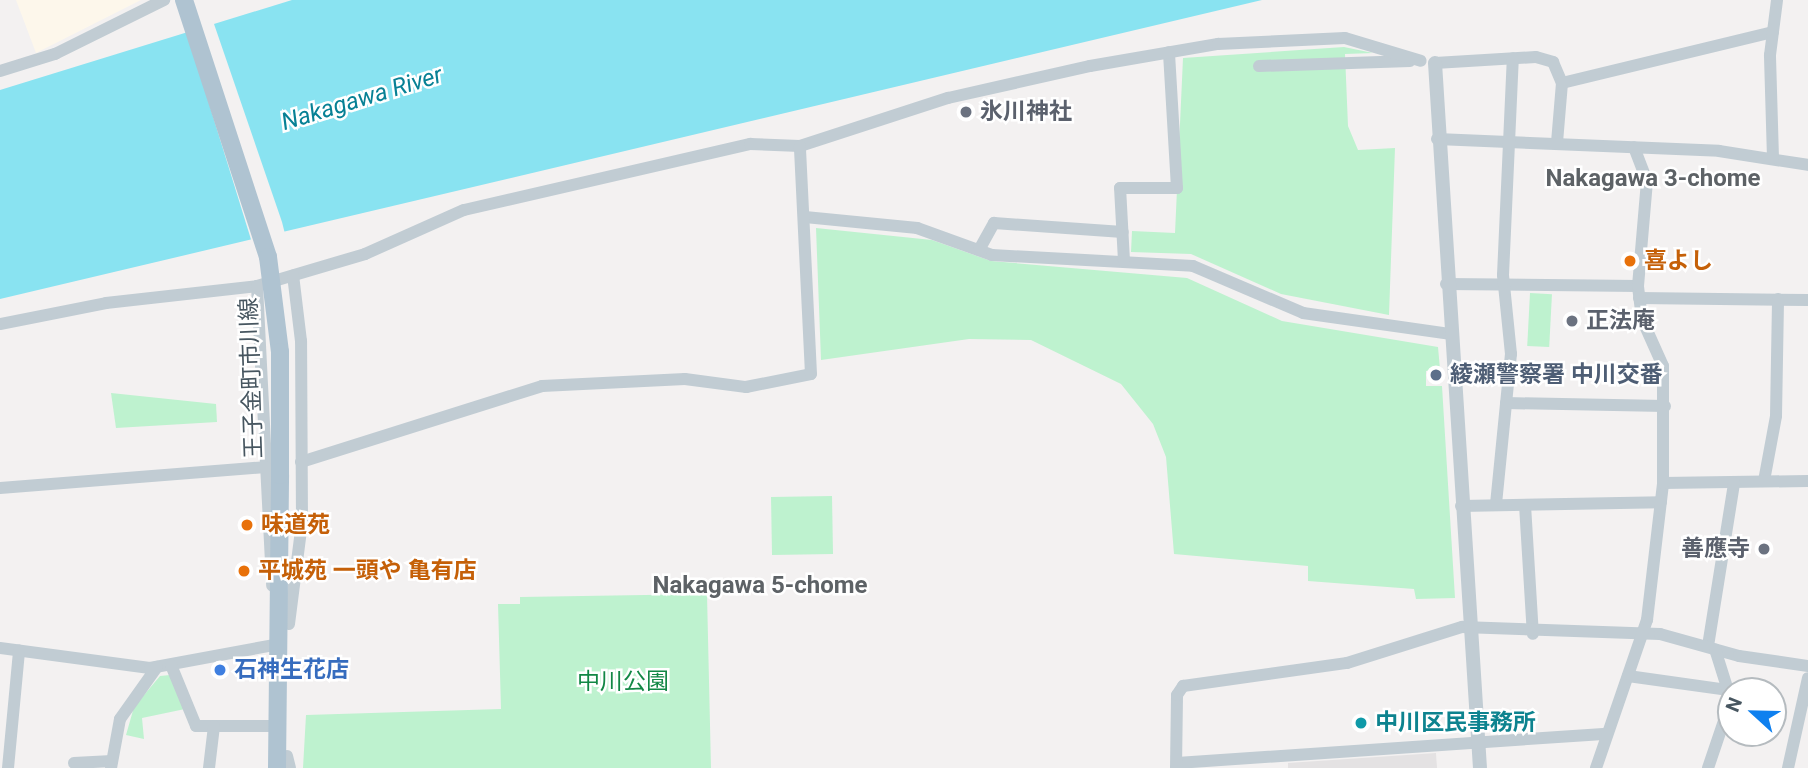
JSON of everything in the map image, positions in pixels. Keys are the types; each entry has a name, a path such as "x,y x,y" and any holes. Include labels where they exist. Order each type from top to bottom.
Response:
{"main road":[{"name":"王子金町市川線","path":"184,0 268,257 280,352 285,470"},
{"name":"王子金町市川線","path":"197,0 278,250 291,350 285,470 285,765"},
{"name":"王子金町市川線","path":"283,632 278,726 285,765"}],"street":[{"path":"0,71 55,54 164,0"},
{"path":"1773,158 1773,32 1777,0"},
{"path":"1562,83 1773,32"},
{"path":"0,324 106,303 257,286 499,201 750,145 800,146 948,98 1169,52 1345,38 1421,61 1259,66"},
{"path":"1124,261 1120,188 1177,188 1169,52"},
{"path":"1496,504 1511,354 1504,286 1513,58"},
{"path":"1480,768 1446,284 1435,63 1547,58 1562,83 1557,144"},
{"path":"1437,139 1634,147 1773,158 1808,164"},
{"path":"0,488 285,470 549,385 685,379 746,387 811,374 800,146"},
{"path":"1596,768 1644,633 1663,483 1663,366 1639,292 1649,208 1634,147"},
{"path":"805,216 917,228 979,250 1193,266 1303,313 1450,334"},
{"path":"979,250 994,223 1123,232"},
{"path":"285,470 293,275"},
{"path":"1446,284 1808,300"},
{"path":"0,648 157,667 283,632 300,568 257,286"},
{"path":"1764,481 1776,416 1778,299"},
{"path":"1506,403 1665,406"},
{"path":"1663,483 1808,481"},
{"path":"1722,677 1712,648 1734,483"},
{"path":"1461,506 1661,502"},
{"path":"1525,505 1533,634"},
{"path":"1607,734 1177,766 1177,695 1183,686 1347,663 1469,628 1533,634 1644,633 1808,666 1808,677 1788,768"},
{"path":"8,768 19,651"},
{"path":"171,665 196,726 278,726"},
{"path":"75,763 111,764 126,705 157,667"},
{"path":"1628,676 1717,689"},
{"path":"209,768 214,726"},
{"path":"1708,768 1717,741"}],"shaded area":[{"path":"16,0 141,0 36,53"},
{"path":"1436,753 1437,768 1288,768 1288,763"}],"green space":[{"path":"1344,47 1373,53 1345,54 1348,126 1358,150 1395,148 1389,315 1281,294 1191,254 1131,252 1132,231 1175,233 1183,58"},
{"path":"816,228 932,240 991,261 1187,278 1282,321 1438,347 1440,369 1426,371 1426,386 1442,386 1455,598 1416,599 1414,589 1308,581 1308,566 1174,554 1166,457 1153,424 1121,384 1031,340 969,339 821,360"},
{"path":"1530,293 1552,294 1549,347 1527,346"},
{"path":"111,393 216,404 217,422 116,428"},
{"path":"832,496 833,554 772,555 771,497"},
{"name":"中川公園","path":"707,594 711,768 303,768 306,715 501,709 498,604 520,604 520,597"},
{"path":"170,675 185,709 142,718 144,739 126,735 134,707 160,676"}],"water":[{"name":"Nakagawa River","path":"292,0 1262,0 0,299 0,90"}],"pier":[{"path":"213,21 286,238 253,246 186,29"}],"place":[{"name":"氷川神社","path":"966,112"},
{"name":"喜よし","path":"1630,261"},
{"name":"正法庵","path":"1572,321"},
{"name":"綾瀬警察署 中川交番","path":"1436,375"},
{"name":"味道苑","path":"247,525"},
{"name":"善應寺","path":"1764,549"},
{"name":"平城苑 一頭や 亀有店","path":"244,571"},
{"name":"石神生花店","path":"220,670"},
{"name":"中川区民事務所","path":"1361,723"}],"district":[{"name":"Nakagawa 3-chome","path":"1653,179"},
{"name":"Nakagawa 5-chome","path":"760,586"}]}
